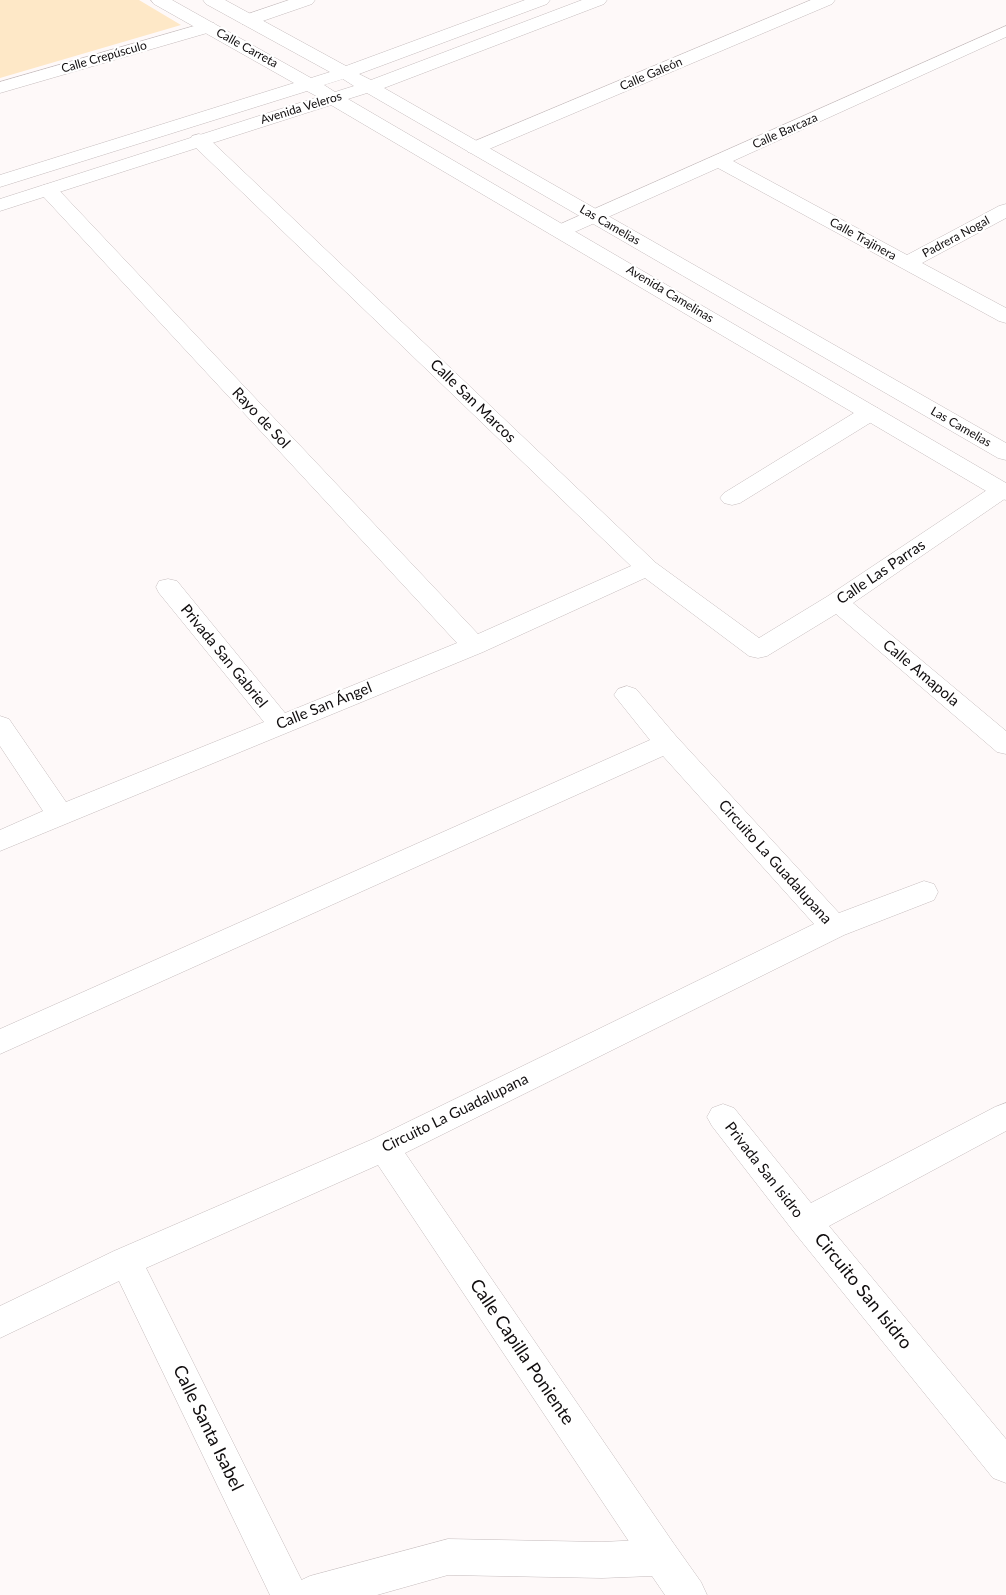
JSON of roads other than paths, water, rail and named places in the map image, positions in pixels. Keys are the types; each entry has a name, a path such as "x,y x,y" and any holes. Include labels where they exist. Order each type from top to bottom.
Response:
{"street":[{"name":"Calle Carreta","path":"160,0 333,97"},
{"name":"Las Camelias","path":"212,0 345,73 1006,453"},
{"path":"248,20 306,0"},
{"name":"Avenida Veleros","path":"0,181 345,73 541,0"},
{"name":"Avenida Veleros","path":"0,205 198,140 369,87 598,0"},
{"name":"Calle Galeón","path":"475,148 826,0"},
{"name":"Calle Crepúsculo","path":"0,88 208,27"},
{"name":"Calle Barcaza","path":"563,230 1006,31"},
{"name":"Avenida Camelinas","path":"333,97 563,230 1004,492"},
{"name":"Calle San Marcos","path":"198,140 647,568 758,650"},
{"name":"Calle Trajinera","path":"720,161 1006,317"},
{"name":"Rayo de Sol","path":"48,190 474,646"},
{"name":"Padrera Nogal","path":"906,263 1006,210"},
{"path":"732,498 870,413"},
{"name":"Calle Las Parras","path":"758,650 837,602 1004,492"},
{"name":"Calle San Ángel","path":"0,841 280,724 474,646 647,568"},
{"name":"Privada San Gabriel","path":"168,587 280,724"},
{"name":"Calle Amapola","path":"837,602 1006,745"},
{"name":"Circuito La Guadalupana","path":"0,1323 126,1261 384,1148 834,927 667,743 627,695"},
{"path":"0,725 60,815"},
{"path":"0,1042 667,743"},
{"path":"834,927 924,892"},
{"name":"Circuito San Isidro","path":"1006,1116 806,1222 1006,1466"},
{"name":"Privada San Isidro","path":"723,1117 806,1222"},
{"name":"Calle Capilla Poniente","path":"384,1148 688,1595"},
{"name":"Calle Santa Isabel","path":"126,1261 290,1595"},
{"path":"310,1595 448,1557 602,1560 661,1557"}]}
